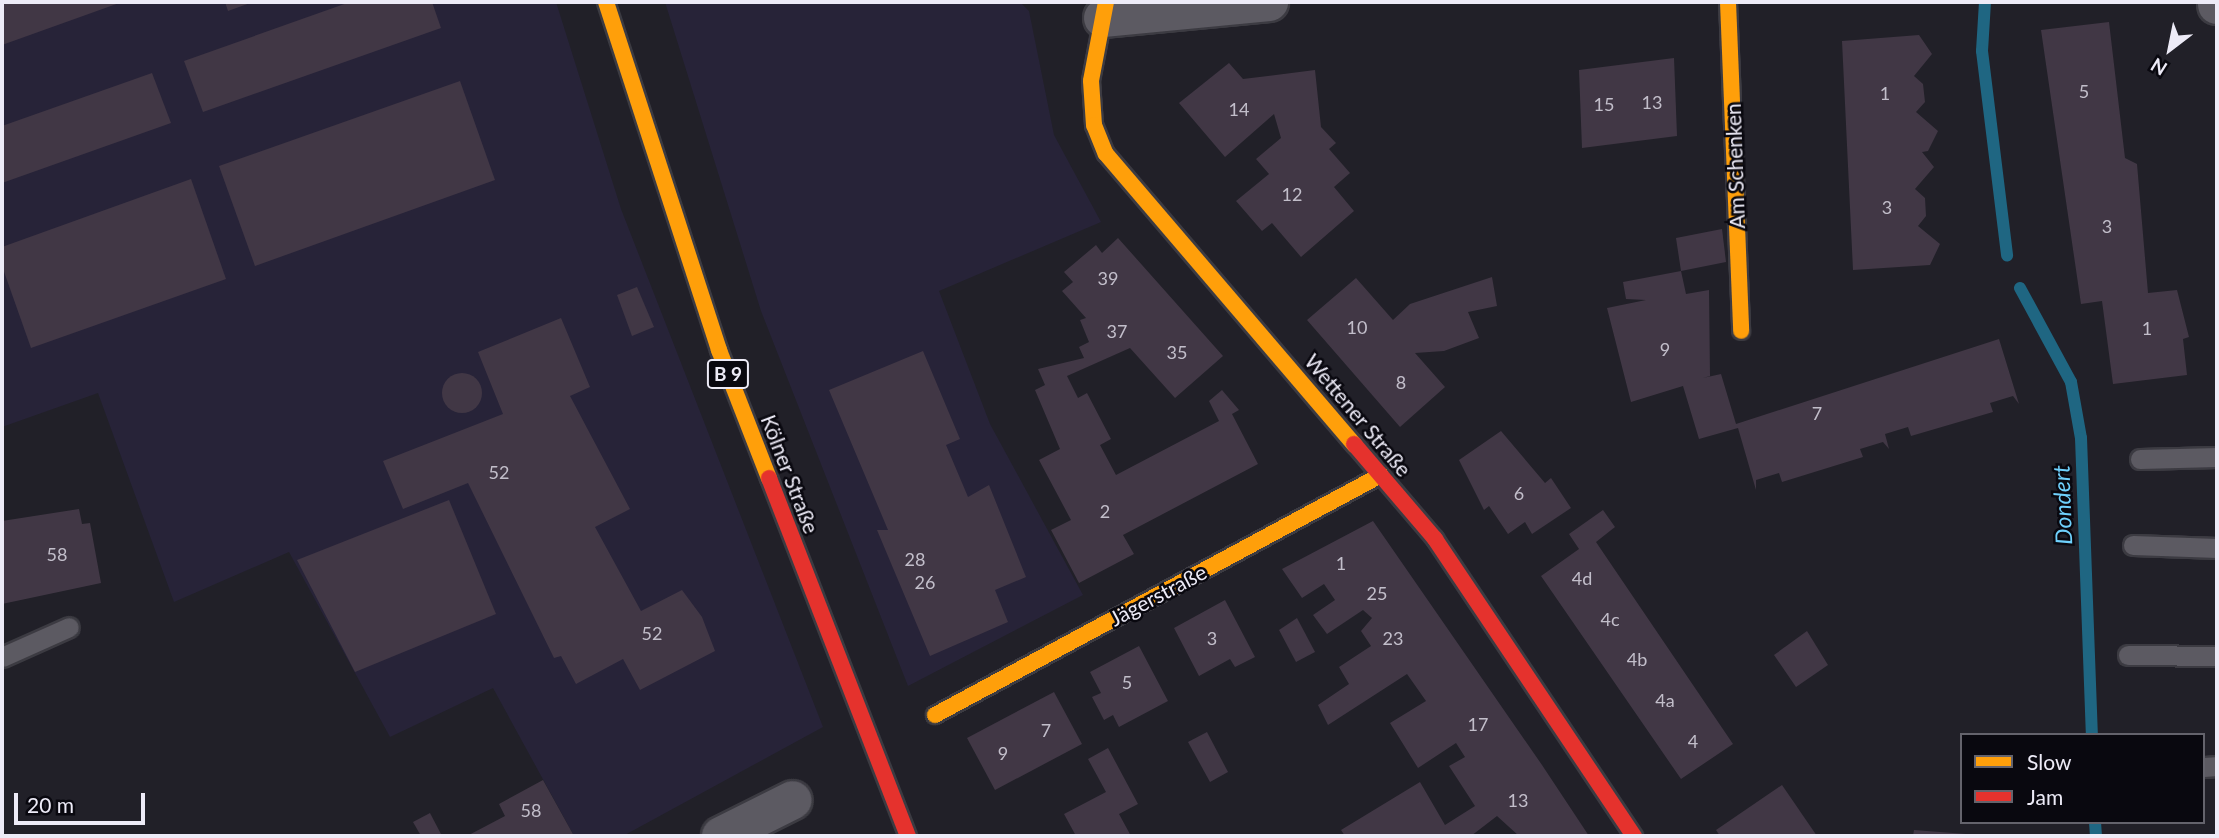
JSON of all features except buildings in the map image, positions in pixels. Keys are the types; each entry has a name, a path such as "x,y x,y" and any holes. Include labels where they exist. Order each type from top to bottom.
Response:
{"street":[{"name":"Kölner Straße","path":"606,2 719,350 908,836"},
{"path":"1105,10 1269,2"},
{"name":"Am Schenken","path":"1728,2 1741,331"},
{"name":"Wettener Straße","path":"1105,10 1091,81 1094,125 1106,154 1435,539 1634,836"},
{"name":"Jägerstraße","path":"935,715 1381,475"},
{"path":"721,836 793,800"}],"lane":[{"path":"2140,459 2217,457"},
{"path":"2133,545 2217,548"},
{"path":"2,657 69,628"},
{"path":"2128,656 2217,656"}],"shaded area":[{"path":"2,2 556,2 621,209 823,727 623,836 574,836 493,688 390,737 289,552 174,602 98,393 2,427"},
{"path":"665,2 1020,2 1029,11 1054,135 1101,222 939,291 990,424 1083,595 908,686 761,311"}],"waterway":[{"name":"Dondert","path":"1985,2 1982,51 2007,255"},
{"name":"Dondert","path":"2020,288 2071,382 2081,438 2092,733"},
{"name":"Dondert","path":"2095,824 2096,836"}],"traffic: slow":[{"path":"606,2 719,350 769,478"},
{"path":"1106,2 1091,81 1094,125 1106,154 1354,444"},
{"path":"1728,2 1741,331"},
{"path":"935,715 1381,475"}],"traffic: jam":[{"path":"1354,444 1435,539 1634,836"},
{"path":"769,478 908,836"}]}
